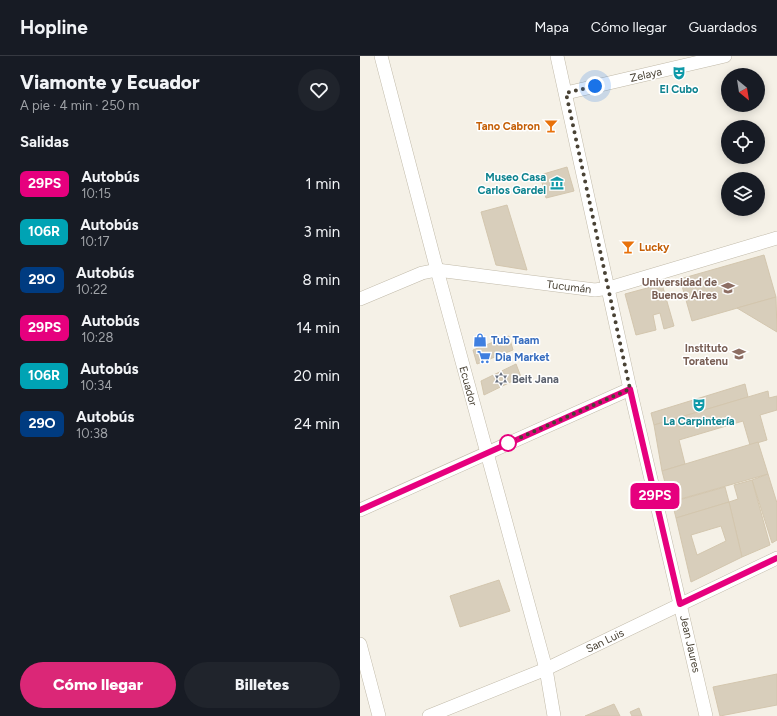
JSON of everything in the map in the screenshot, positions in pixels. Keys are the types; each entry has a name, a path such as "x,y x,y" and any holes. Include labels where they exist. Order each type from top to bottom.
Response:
{"street":[{"name":"Ecuador","path":"381,56 437,270 546,669 554,716"},
{"name":"Jean Jaures","path":"557,56 630,389 706,716"},
{"name":"Zelaya","path":"566,93 725,56"},
{"name":"Tucumán","path":"360,299 422,273 437,270 595,290 609,288 777,238"},
{"path":"360,510 486,452 630,389"},
{"name":"San Luis","path":"429,716 546,669 777,558"},
{"path":"360,644 379,716"}],"building":[{"name":"Museo Casa Carlos Gardel","path":"567,167 574,191 546,198 540,175"},
{"path":"507,205 527,270 496,265 481,212"},
{"name":"Universidad de Buenos Aires","path":"764,255 776,297 692,321 680,279"},
{"path":"662,284 674,326 664,329 660,313 653,315 656,330 636,335 625,294"},
{"path":"776,297 777,332 737,308"},
{"name":"Dia Market","path":"509,336 513,350 477,364 473,350"},
{"name":"Beit Jana","path":"516,364 521,377 484,395 481,381"},
{"name":"La Carpintería","path":"745,384 748,397 654,425 651,413"},
{"path":"768,391 769,398 777,396 777,410 760,415 767,440 750,445 743,421 679,440 685,464 662,471 654,425"},
{"path":"758,442 768,474 670,502 662,471"},
{"path":"768,474 777,503 777,540 772,543 752,480"},
{"path":"752,480 770,545 742,557 729,502 738,499 734,485"},
{"path":"725,487 729,502 676,518 672,502"},
{"path":"729,502 742,557 691,582 676,518","holes":["721,526 726,541 697,555 691,535"]},
{"path":"499,580 510,611 460,627 450,596"},
{"path":"777,674 777,705 720,716 713,687"},
{"path":"614,704 620,716 585,716"},
{"path":"639,708 642,716 632,716 630,712"}],"bus line":[{"name":"29PS","path":"360,510 486,452 630,389 680,604 777,558"}],"place":[{"name":"El Cubo","path":"679,73"},
{"name":"Tano Cabron","path":"551,126"},
{"name":"Museo Casa Carlos Gardel","path":"557,183"},
{"name":"Lucky","path":"628,247"},
{"name":"Universidad de Buenos Aires","path":"728,288"},
{"name":"Tub Taam","path":"480,340"},
{"name":"Instituto Toratenu","path":"739,354"},
{"name":"Dia Market","path":"484,357"},
{"name":"Beit Jana","path":"501,379"},
{"name":"La Carpintería","path":"699,405"}],"route":[{"path":"508,443 630,389 566,93 595,86"}]}
